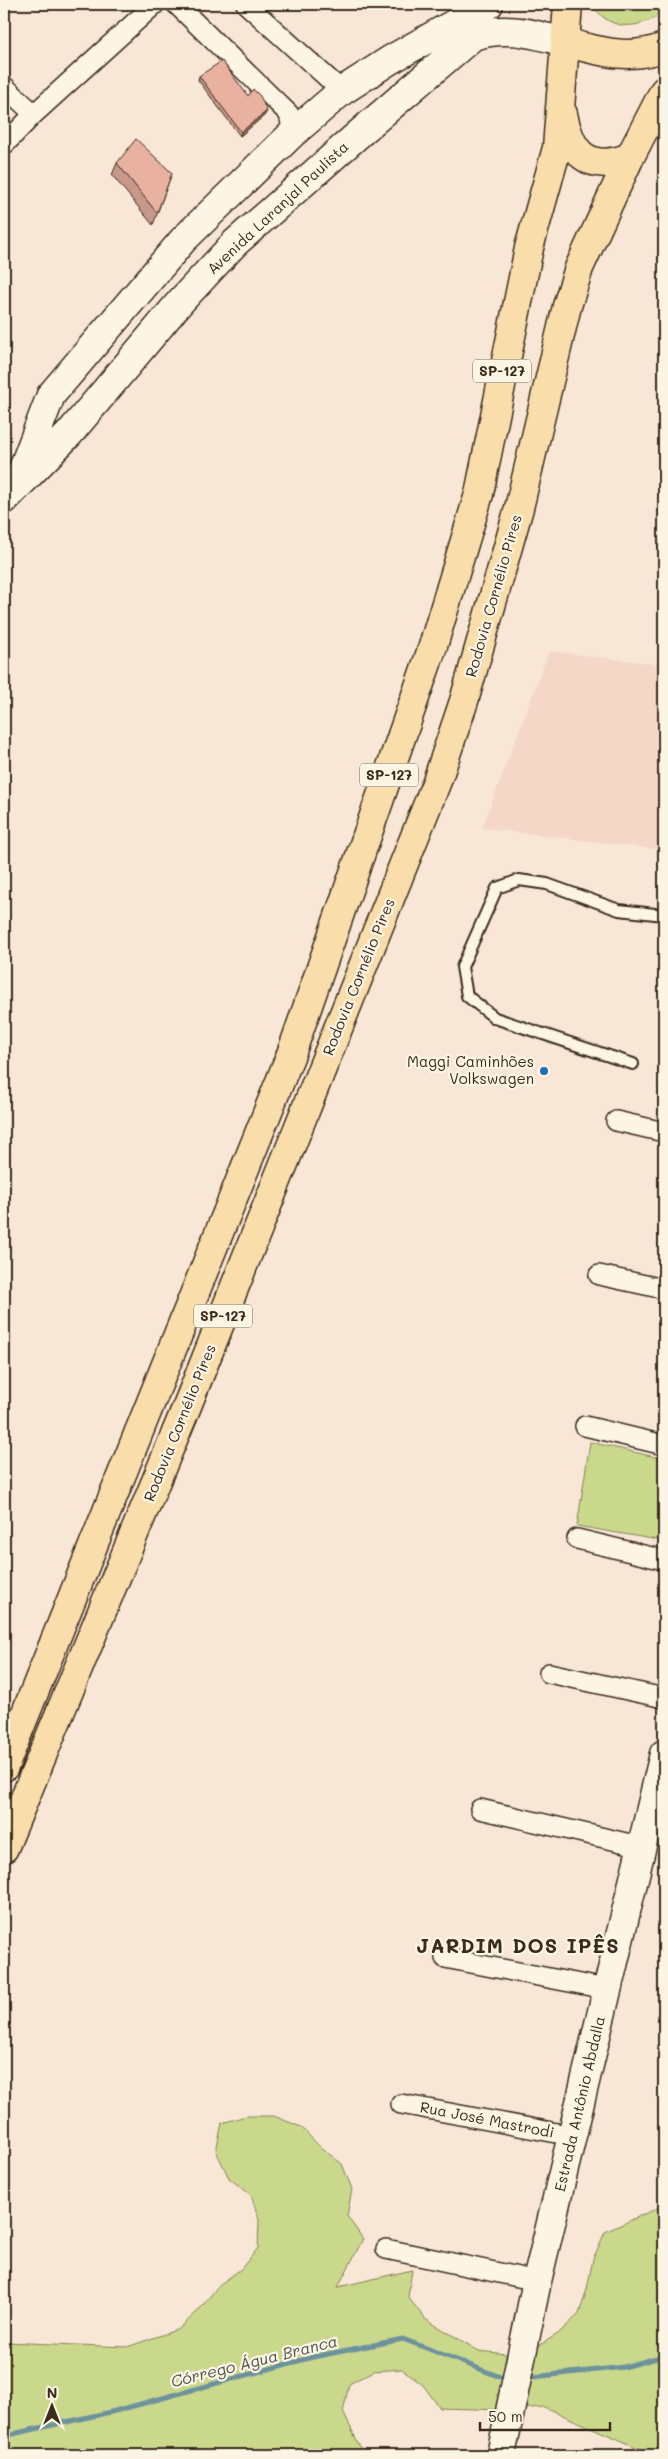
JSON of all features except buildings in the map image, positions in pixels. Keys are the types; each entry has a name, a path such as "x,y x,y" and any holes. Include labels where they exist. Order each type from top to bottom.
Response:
{"main road":[{"name":"SP-127","path":"4,1767 291,1054 433,646 478,494 529,248 556,148 568,4"},
{"path":"564,42 589,50 614,53 639,54 664,47"},
{"name":"Rodovia Cornélio Pires","path":"4,1848 187,1406 437,781 464,701 519,508 579,268 630,157 664,91"},
{"path":"560,98 568,132 577,152 588,160 604,164 630,157"}],"street":[{"path":"4,145 34,114 155,4"},
{"path":"176,4 289,114 293,133"},
{"path":"246,4 342,91 356,108 356,114 350,129 335,154"},
{"name":"Avenida Laranjal Paulista","path":"10,494 51,395 183,240 293,133 342,91 390,60 489,4"},
{"name":"Avenida Laranjal Paulista","path":"10,494 70,434 157,329 235,243 335,154 474,36 489,31 513,30 564,42"},
{"path":"4,86 34,114"},
{"path":"113,322 115,334 124,340 135,339 157,329"},
{"path":"51,395 56,417 70,434"},
{"path":"616,1121 664,1132"},
{"path":"599,1275 664,1289"},
{"path":"585,1426 664,1445"},
{"path":"577,1539 664,1560"},
{"path":"549,1673 664,1698"},
{"name":"Estrada Antônio Abdalla","path":"500,2455 537,2281 664,1754"},
{"path":"480,1809 643,1847"},
{"path":"445,1958 606,1989"},
{"name":"Rua José Mastrodi","path":"401,2104 573,2136"},
{"path":"386,2249 537,2281"}],"lane":[{"path":"633,1064 494,1018 467,996 462,967 498,888 519,880 547,884 619,910 664,915"}],"shaded area":[{"path":"549,651 664,665 664,850 482,828"}],"green space":[{"path":"592,4 664,4 664,13 635,25 616,24 607,20"},
{"path":"590,1442 664,1459 664,1541 577,1526"},
{"path":"664,2081 664,2136 659,2109"},
{"path":"246,2116 274,2116 301,2127 320,2147 342,2164 352,2189 347,2216 363,2239 338,2287 412,2270 408,2297 425,2319 479,2351 506,2354 534,2349 559,2333 579,2314 587,2289 593,2259 605,2232 664,2205 664,2312 661,2315 664,2317 664,2452 650,2453 544,2407 507,2410 440,2408 423,2385 402,2369 374,2371 349,2384 343,2412 364,2455 4,2455 4,2342 127,2347 179,2329 199,2310 219,2285 241,2269 258,2248 259,2220 251,2195 229,2178 216,2151 222,2123"}],"waterway":[{"name":"Córrego Água Branca","path":"4,2436 115,2411 313,2357 403,2339 508,2380"},
{"name":"Córrego Água Branca","path":"533,2377 624,2367 664,2356"}],"place":[{"name":"Maggi Caminhões Volkswagen","path":"544,1071"}],"district":[{"name":"JARDIM DOS IPÊS","path":"518,1946"}]}
